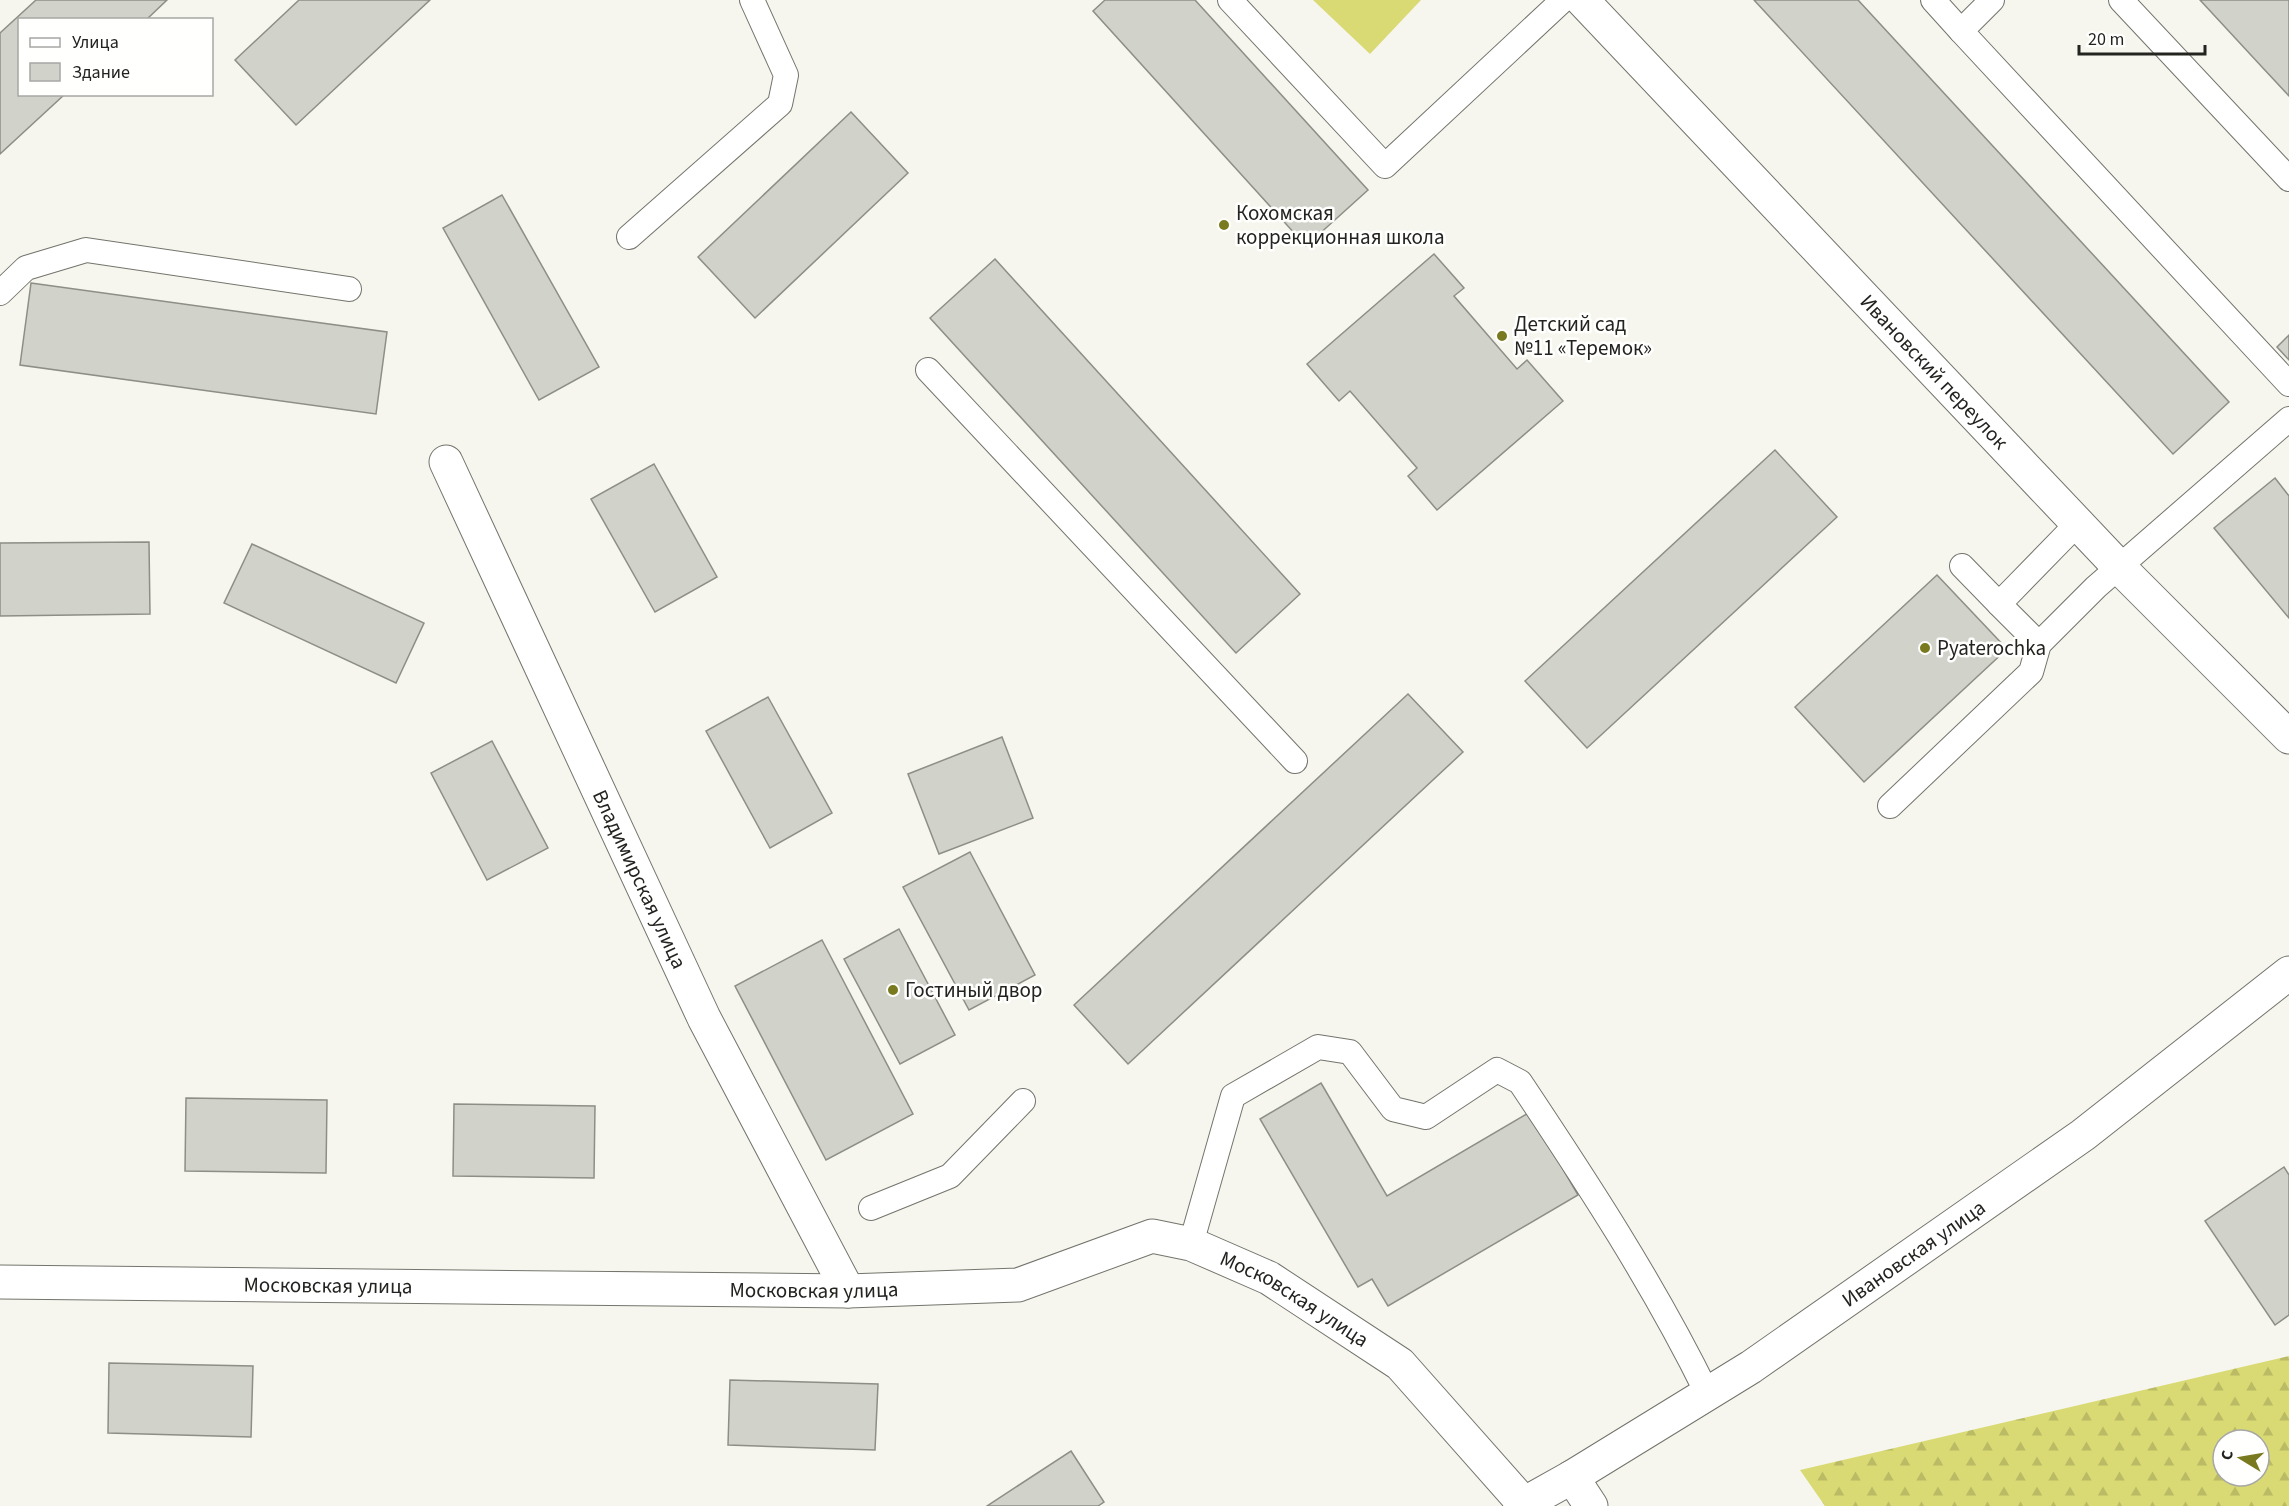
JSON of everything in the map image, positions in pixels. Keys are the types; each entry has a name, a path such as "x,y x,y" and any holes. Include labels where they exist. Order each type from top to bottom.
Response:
{"street":[{"name":"Ивановский переулок","path":"1582,0 2077,524 2289,737"},
{"name":"Владимирская улица","path":"446,462 704,1018 848,1291"},
{"name":"Ивановская улица","path":"1522,1505 1572,1477 1751,1366 2083,1135 2289,973"},
{"name":"Московская улица","path":"0,1282 848,1291 1018,1285 1152,1236 1191,1244 1269,1278 1400,1364 1522,1505"},
{"path":"1572,1477 1591,1506"}],"lane":[{"path":"629,237 780,104 786,75 752,0"},
{"path":"1230,0 1385,166 1563,0"},
{"path":"1933,0 2289,384"},
{"path":"1961,31 1992,0"},
{"path":"2121,0 2289,179"},
{"path":"0,293 26,268 86,250 349,290"},
{"path":"928,370 1295,760"},
{"path":"1890,806 2031,672 2039,644 2096,587 2289,419"},
{"path":"1999,604 2077,524"},
{"path":"1962,566 2039,644"},
{"path":"1191,1244 1233,1096 1318,1047 1350,1052 1393,1109 1426,1117 1497,1070 1520,1082 1611,1219 1684,1345 1707,1393"},
{"path":"871,1208 950,1176 1023,1101"}],"green space":[{"path":"1313,0 1421,0 1370,54"},
{"path":"2289,1356 2289,1506 1825,1506 1800,1470"}],"building":[{"path":"36,0 167,0 148,18 18,18 18,96 63,96 0,154 0,33"},
{"path":"299,0 430,0 296,125 235,60"},
{"path":"1105,0 1195,0 1368,190 1306,246 1093,11"},
{"path":"1754,0 1858,0 2229,402 2173,454"},
{"path":"2200,0 2289,0 2289,96 2262,67"},
{"path":"851,112 908,173 755,318 698,257"},
{"path":"502,195 599,367 539,400 443,228"},
{"path":"1434,254 1464,288 1454,296 1517,369 1527,360 1563,401 1437,510 1408,476 1417,468 1350,391 1339,401 1307,364"},
{"path":"995,259 1300,594 1236,653 930,318"},
{"path":"31,283 387,332 376,414 20,365"},
{"path":"2289,335 2289,360 2277,347"},
{"path":"1775,450 1837,517 1587,748 1525,681"},
{"path":"654,464 717,577 655,612 591,499"},
{"path":"2275,478 2289,496 2289,618 2214,528"},
{"path":"149,542 150,614 0,616 0,543"},
{"path":"252,544 424,623 396,683 224,603"},
{"path":"1937,575 2007,649 1864,782 1795,707"},
{"path":"1408,694 1463,752 1128,1064 1074,1005"},
{"path":"768,697 832,813 770,848 706,731"},
{"path":"1002,737 1033,818 939,854 908,774"},
{"path":"492,741 548,848 487,880 431,773"},
{"path":"970,852 1035,975 969,1010 903,887"},
{"path":"899,929 955,1035 900,1064 844,959"},
{"path":"822,940 913,1114 826,1160 735,986"},
{"path":"1321,1083 1387,1196 1530,1112 1578,1195 1388,1306 1372,1279 1358,1287 1260,1119"},
{"path":"186,1098 327,1100 326,1173 185,1171"},
{"path":"454,1104 595,1106 594,1178 453,1176"},
{"path":"2284,1167 2289,1175 2289,1315 2275,1325 2205,1221"},
{"path":"109,1363 253,1366 251,1437 108,1433"},
{"path":"730,1380 878,1384 875,1450 728,1445"},
{"path":"1071,1451 1104,1502 1098,1506 987,1506"}],"place":[{"name":"Кохомская коррекционная школа","path":"1224,225"},
{"name":"Детский сад №11 «Теремок»","path":"1502,336"},
{"name":"Pyaterochka","path":"1925,648"},
{"name":"Гостиный двор","path":"893,990"}]}
